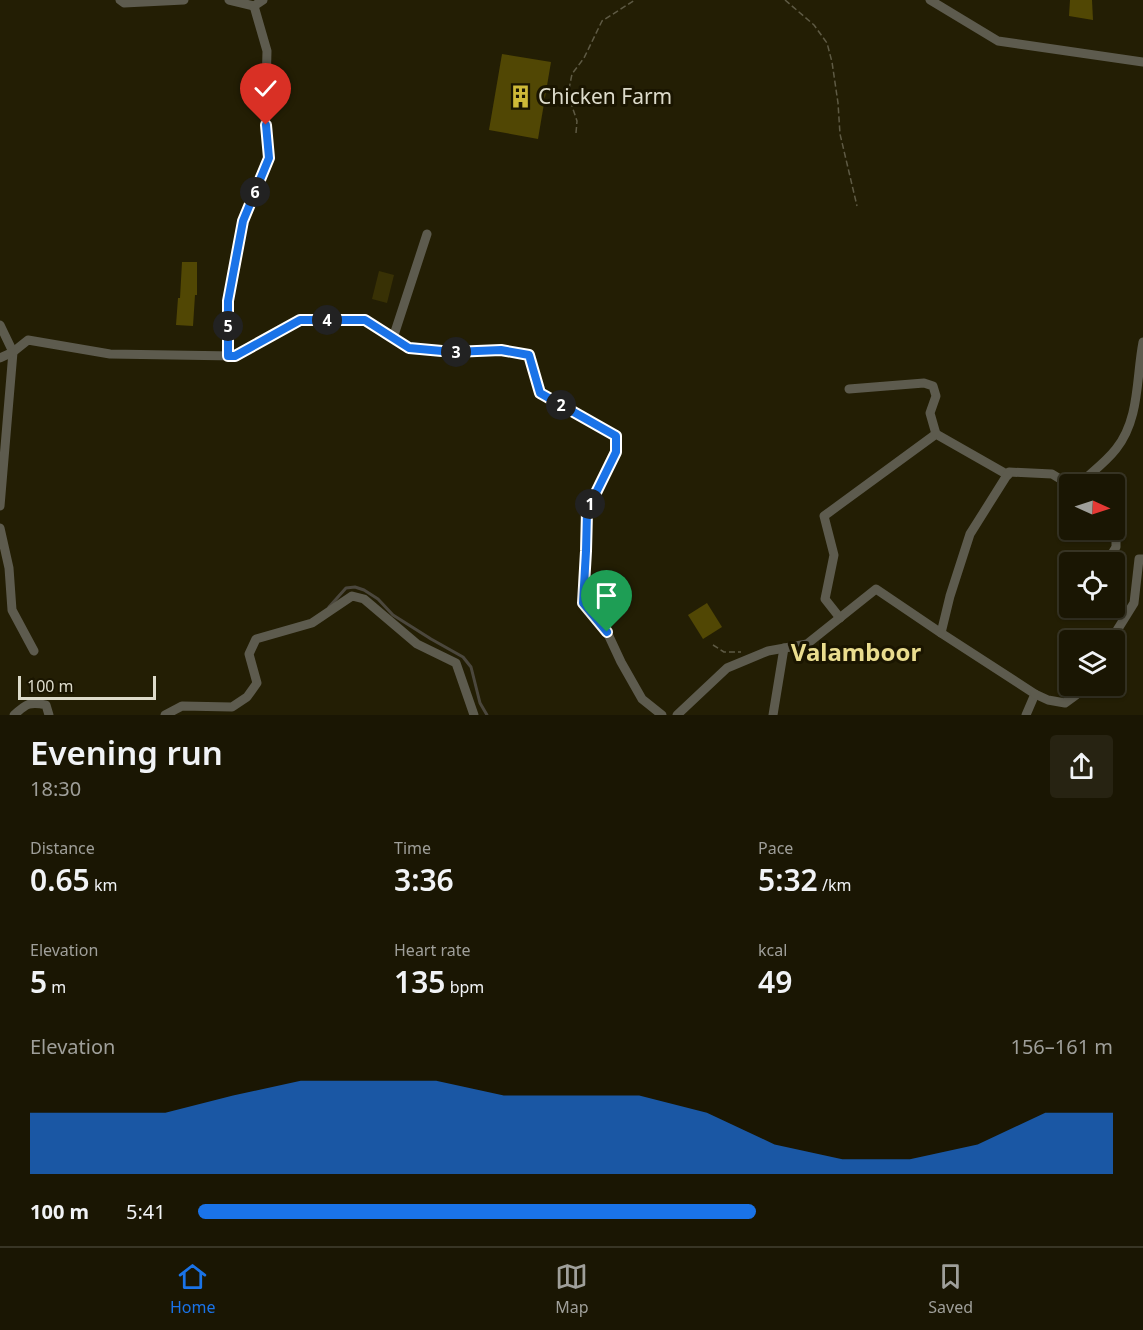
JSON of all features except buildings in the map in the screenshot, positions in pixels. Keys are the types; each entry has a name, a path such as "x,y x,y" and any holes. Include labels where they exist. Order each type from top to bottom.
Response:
{"street":[{"path":"120,0 124,3 184,0"},
{"path":"229,0 254,6 263,0"},
{"path":"930,0 998,41 1143,62"},
{"path":"228,356 228,301 243,221 269,158 266,125 267,51 254,6"},
{"path":"393,338 427,234"},
{"path":"0,358 13,352 28,340 110,354 235,356 300,320 365,320 409,348 453,352 501,350 529,355 540,393 616,436 616,452 587,511 583,603 607,632 642,699 662,715"},
{"path":"0,325 13,352 0,506"},
{"path":"1090,474 1116,449 1126,431 1136,404 1143,342"},
{"path":"849,389 924,383 933,386 936,396 930,413 936,434 1008,475"},
{"path":"840,618 825,599 834,555 824,516 936,434"},
{"path":"941,633 970,534 1009,472 1052,474 1059,478"},
{"path":"0,528 9,568 12,610 34,651"},
{"path":"1117,630 1134,603 1139,558 1143,559"},
{"path":"677,715 727,668 768,651 807,644 876,589 1035,694 1048,700 1065,703 1075,696"},
{"path":"165,715 182,706 232,707 247,697 257,683 249,654 256,639 312,623 352,596 364,599 417,644 456,663 474,715"},
{"path":"773,715 784,648"},
{"path":"1026,715 1035,694"},
{"path":"14,715 22,707 34,702 46,705 49,715"}],"path":[{"path":"576,133 577,121 568,94 572,74 584,58 602,21 635,0"},
{"path":"784,0 814,25 827,43 838,102 840,134 858,206"},
{"path":"713,645 724,652 745,652"}],"shaded area":[{"path":"379,271 394,275 387,303 372,299"}],"waterway":[{"path":"329,607 346,588 355,587 364,590 378,599 393,615 463,657 471,667 480,703 487,715"}],"place":[{"name":"Chicken Farm","path":"520,96"}],"district":[{"name":"Valamboor","path":"856,651"}],"route":[{"path":"266,125 269,158 243,221 228,301 228,356 235,356 300,320 365,320 409,348 453,352 501,350 529,355 540,393 616,436 616,452 587,511 583,603 607,632"}]}
